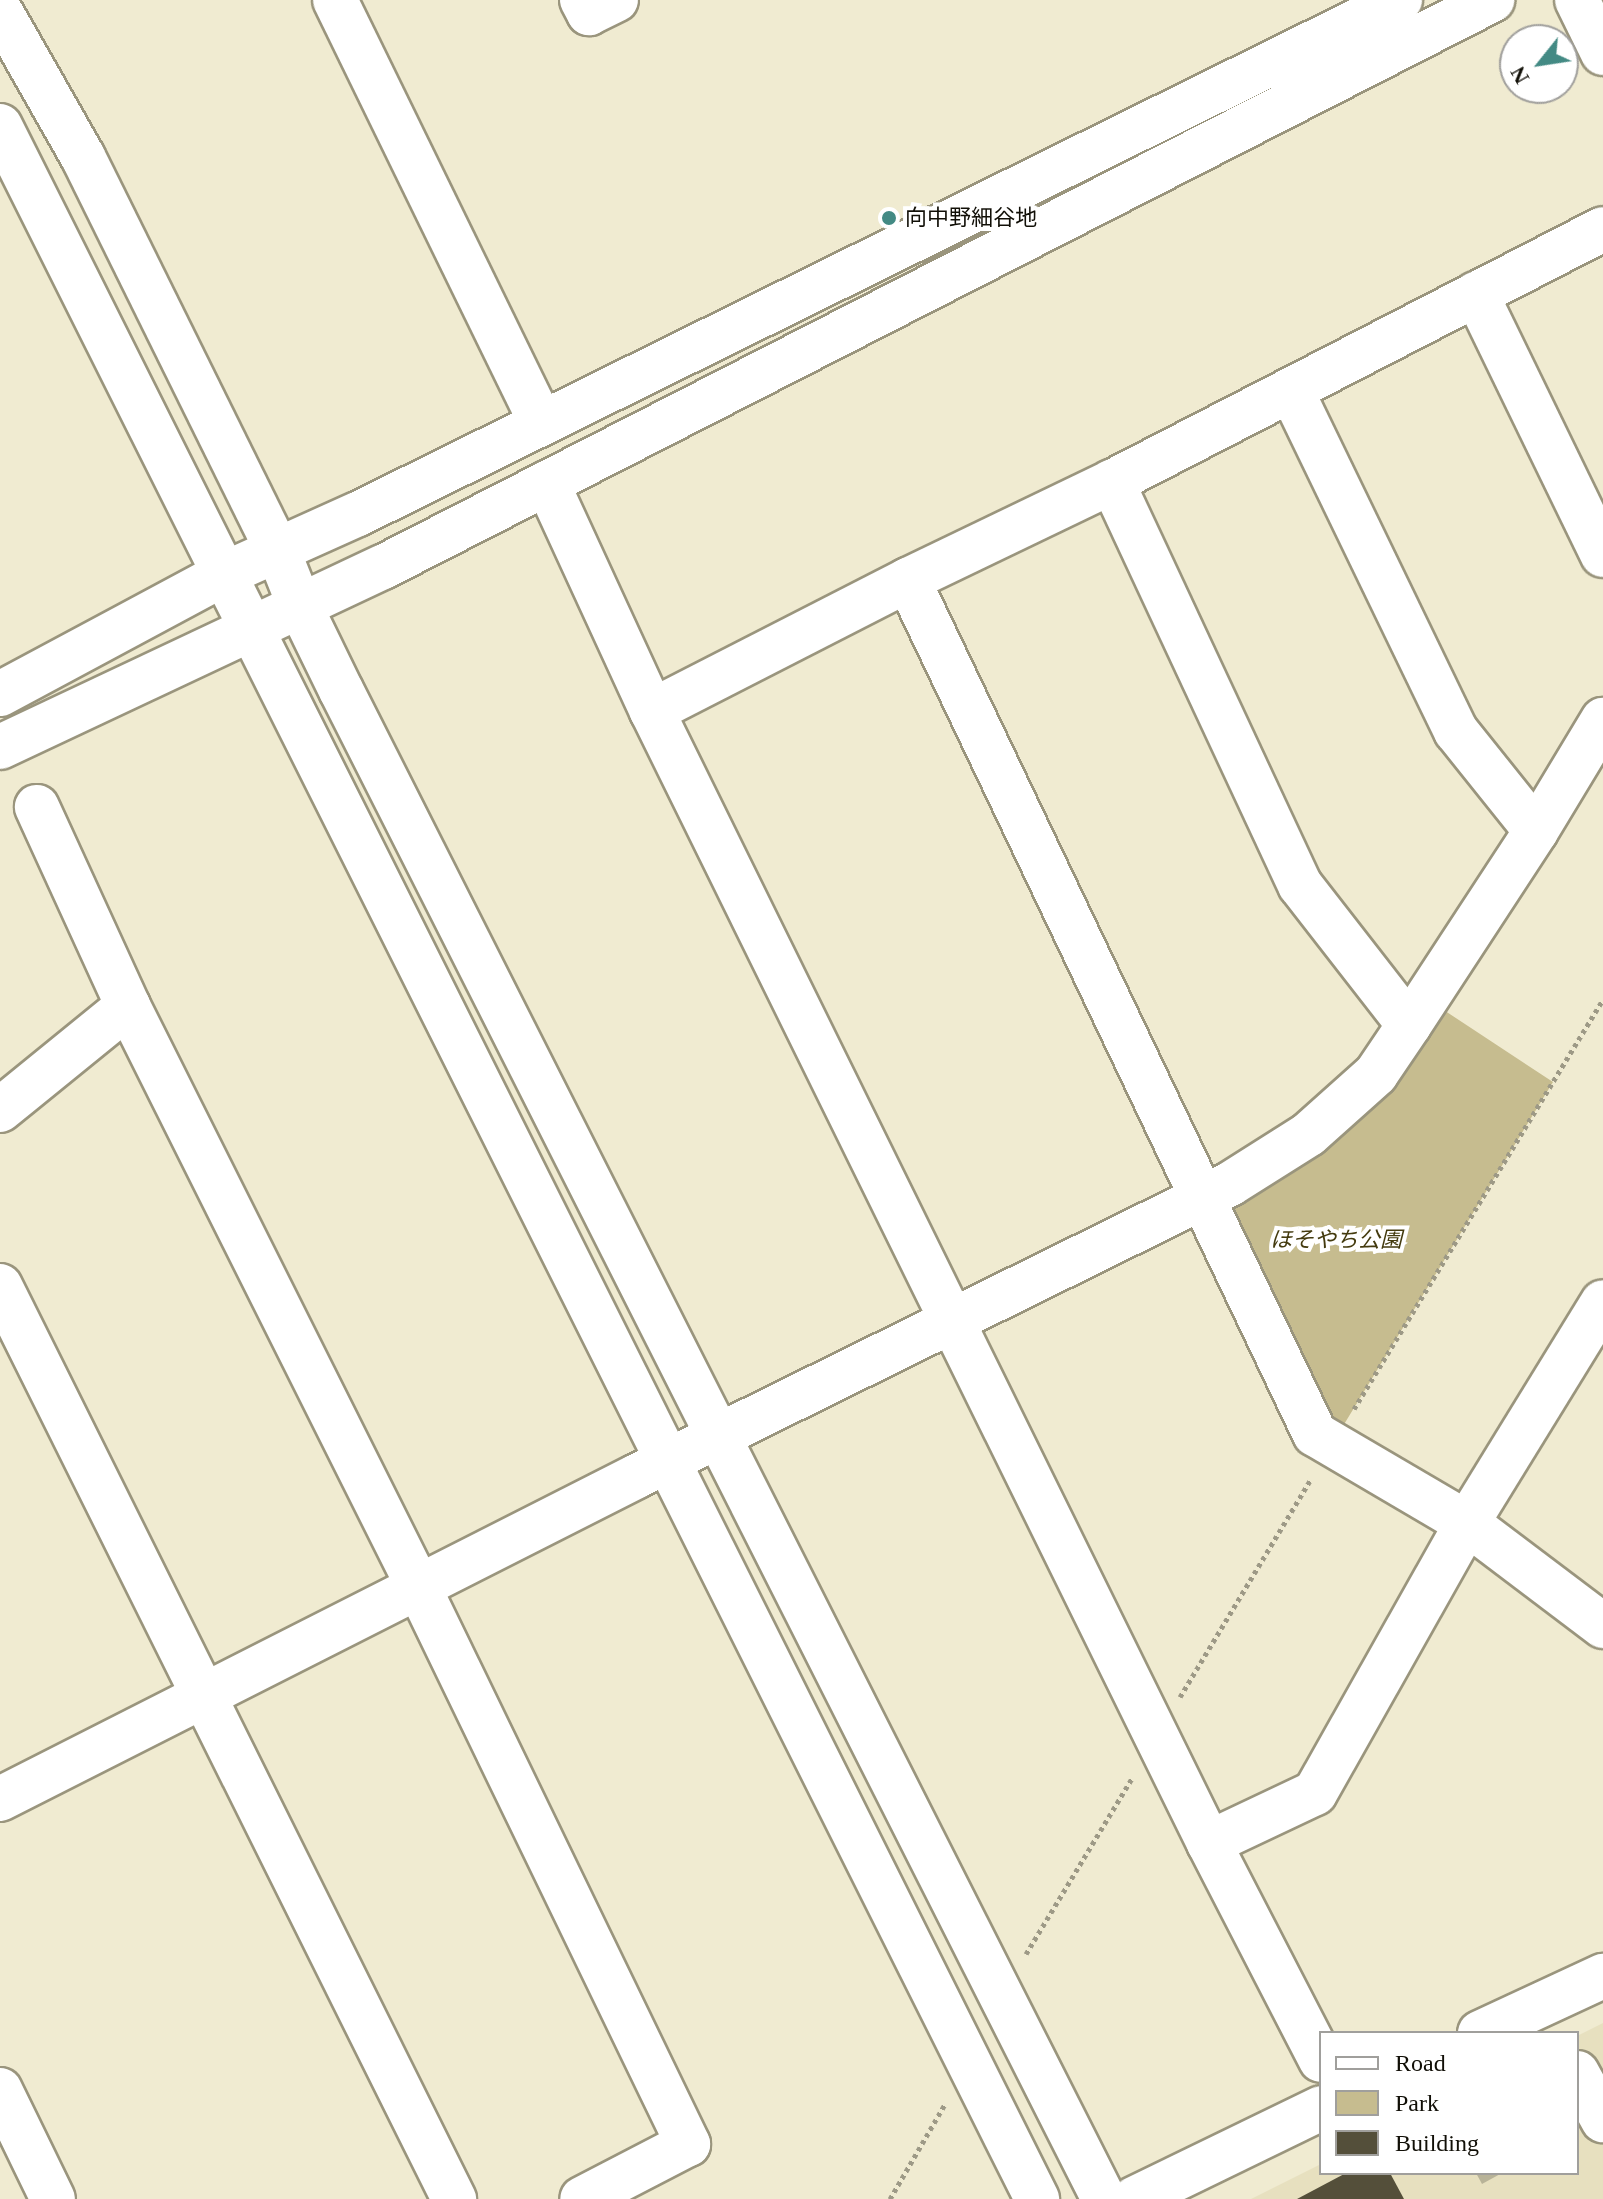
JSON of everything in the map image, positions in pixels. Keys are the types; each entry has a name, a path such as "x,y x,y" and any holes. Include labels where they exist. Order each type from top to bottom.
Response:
{"street":[{"path":"335,0 540,421"},
{"path":"582,0 589,13 616,0"},
{"path":"0,694 222,575 278,551 1400,0"},
{"path":"0,747 383,567 1492,0"},
{"path":"1577,0 1603,53"},
{"path":"0,11 83,157 278,551 299,604 717,1438 1104,2199"},
{"path":"0,126 1037,2199"},
{"path":"652,711 908,580 1112,482 1603,229"},
{"path":"1476,294 1603,555"},
{"path":"1291,390 1456,731 1536,831"},
{"path":"1112,482 1300,885 1409,1025"},
{"path":"547,483 652,711 1209,1843 1319,2056"},
{"path":"908,580 1315,1434 1467,1523 1603,1626"},
{"path":"0,1799 1201,1198 1309,1134 1376,1074 1536,831 1603,720"},
{"path":"37,807 128,1006 419,1588 688,2144 582,2199"},
{"path":"0,1110 128,1006"},
{"path":"0,1286 454,2199"},
{"path":"1209,1843 1315,1793 1467,1523 1603,1302"},
{"path":"1490,2031 1548,2019 1603,1976"},
{"path":"1579,2077 1603,2120"},
{"path":"0,2090 53,2199"},
{"path":"1134,2199 1319,2109"}],"path":[{"path":"1021,1963 1603,1000"},
{"path":"890,2199 945,2104"}],"shaded area":[{"path":"1603,2023 1603,2199 1251,2199 1319,2165 1319,2175 1579,2175 1579,2035"}],"green space":[{"name":"ほそやち公園","path":"1427,999 1553,1082 1332,1444 1201,1198 1230,1184"}],"building":[{"path":"1342,2175 1391,2175 1404,2199 1297,2199"}],"place":[{"name":"向中野細谷地","path":"889,218"}]}
